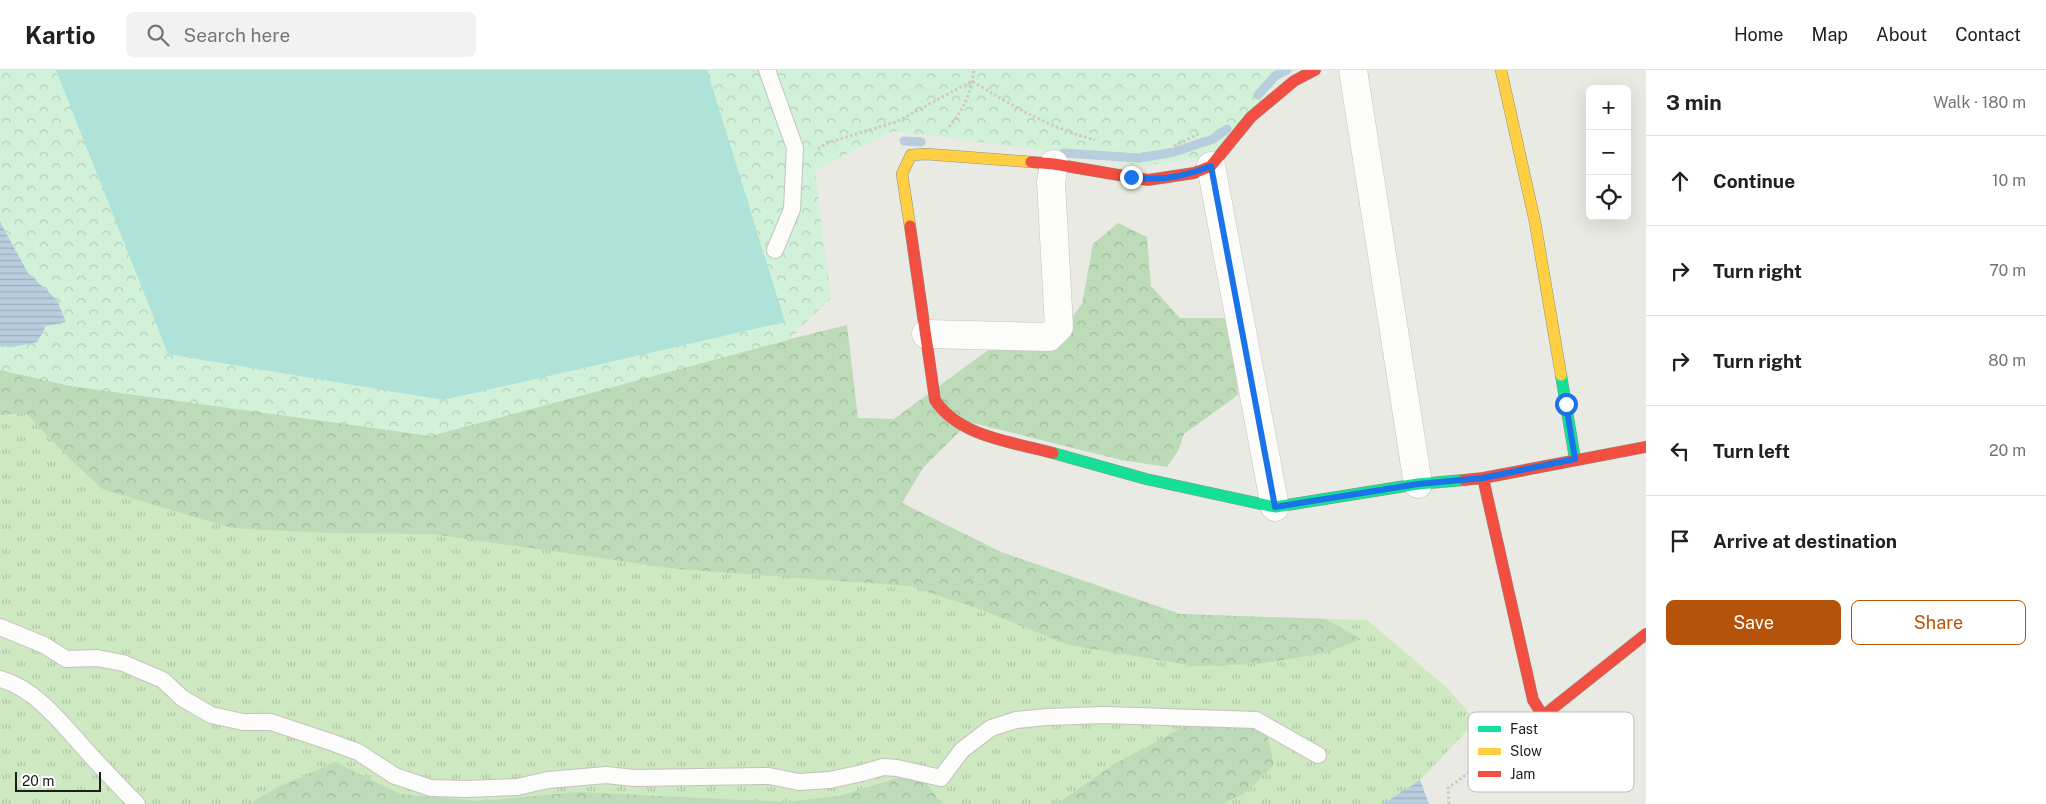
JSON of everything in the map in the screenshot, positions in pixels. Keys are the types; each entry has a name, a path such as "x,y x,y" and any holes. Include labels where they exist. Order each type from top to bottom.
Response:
{"street":[{"path":"1315,70 1294,81 1251,117 1211,166 1194,173 1148,180 1054,164 926,154 911,155 902,174 935,400 943,412 975,432 1146,479 1275,507 1418,484 1483,478 1646,447"},
{"path":"1353,70 1418,484"},
{"path":"1501,70 1535,222 1575,459"},
{"path":"926,334 1049,337 1059,327 1052,182 1054,164"},
{"path":"1211,166 1275,507"},
{"path":"1483,478 1533,700 1540,712"},
{"path":"1548,712 1646,634"}],"lane":[{"path":"767,70 795,148 792,209 775,250"},
{"path":"0,627 44,645 66,659 97,658 123,663 163,680 182,698 211,714 243,722 271,722 328,741 358,752 395,776 431,788 517,787 548,780 606,775 644,778 769,776 800,782 830,780 862,774 882,767 897,768 941,778 962,750 992,728 1016,720 1104,715 1256,720 1318,755"},
{"path":"0,679 9,681 27,692 52,714 137,804"}],"path":[{"path":"926,154 962,111 971,89 974,70"},
{"path":"794,165 827,143 896,122 972,81"},
{"path":"972,81 1022,112 1065,132 1100,141"},
{"path":"1170,148 1206,130"},
{"path":"1449,804 1448,788 1468,774"}],"green space":[{"path":"0,70 1287,70 1212,157 1142,166 1073,154 893,131 815,171 831,298 788,340 431,436 70,386 0,370"},
{"path":"1118,223 1147,237 1151,286 1180,318 1226,318 1236,362 1238,395 1184,434 1178,451 1167,467 1121,460 969,422 923,468 902,503 1001,552 1180,614 1325,619 1361,639 1326,653 1258,664 1195,666 1068,645 982,610 910,586 677,569 432,534 329,533 231,528 102,489 26,413 0,415 0,344 620,381 847,325 858,418 894,419 991,348 1054,341 1082,304 1093,244"},
{"path":"0,370 902,503 1001,552 1180,614 1367,620 1446,687 1468,712 1468,729 1420,780 1429,804 0,804"},
{"path":"1195,721 1266,730 1274,765 1245,793 1223,804 1050,804 1060,802 1114,764"},
{"path":"335,762 400,794 480,801 577,792 786,802 839,796 918,772 942,804 249,804 280,786"}],"shaded area":[{"path":"56,70 707,70 785,322 443,400 168,354"},
{"path":"0,222 28,273 57,300 66,322 46,326 37,342 13,347 0,346"},
{"path":"1420,780 1429,804 1383,804"}],"waterway":[{"path":"1258,95 1275,76 1287,70"},
{"path":"1064,153 1139,158 1174,152 1213,139 1227,129"},
{"path":"904,141 921,142"}],"traffic: fast":[{"path":"1561,375 1575,459"},
{"path":"1053,453 1146,479 1275,507 1418,484 1464,480"}],"traffic: slow":[{"path":"1501,70 1535,222 1561,375"},
{"path":"910,226 902,174 911,155 926,154 1031,162"}],"traffic: jam":[{"path":"1031,162 1054,164 1148,180 1194,173 1211,166 1251,117 1294,81 1315,70"},
{"path":"910,226 935,400 945,412 972,430 1004,441 1053,453"},
{"path":"1464,480 1646,447"},
{"path":"1483,478 1533,700 1540,712"},
{"path":"1548,712 1646,634"}],"route":[{"path":"1131,177 1148,180 1194,173 1211,166 1275,507 1418,484 1483,478 1575,459 1566,404"}]}
